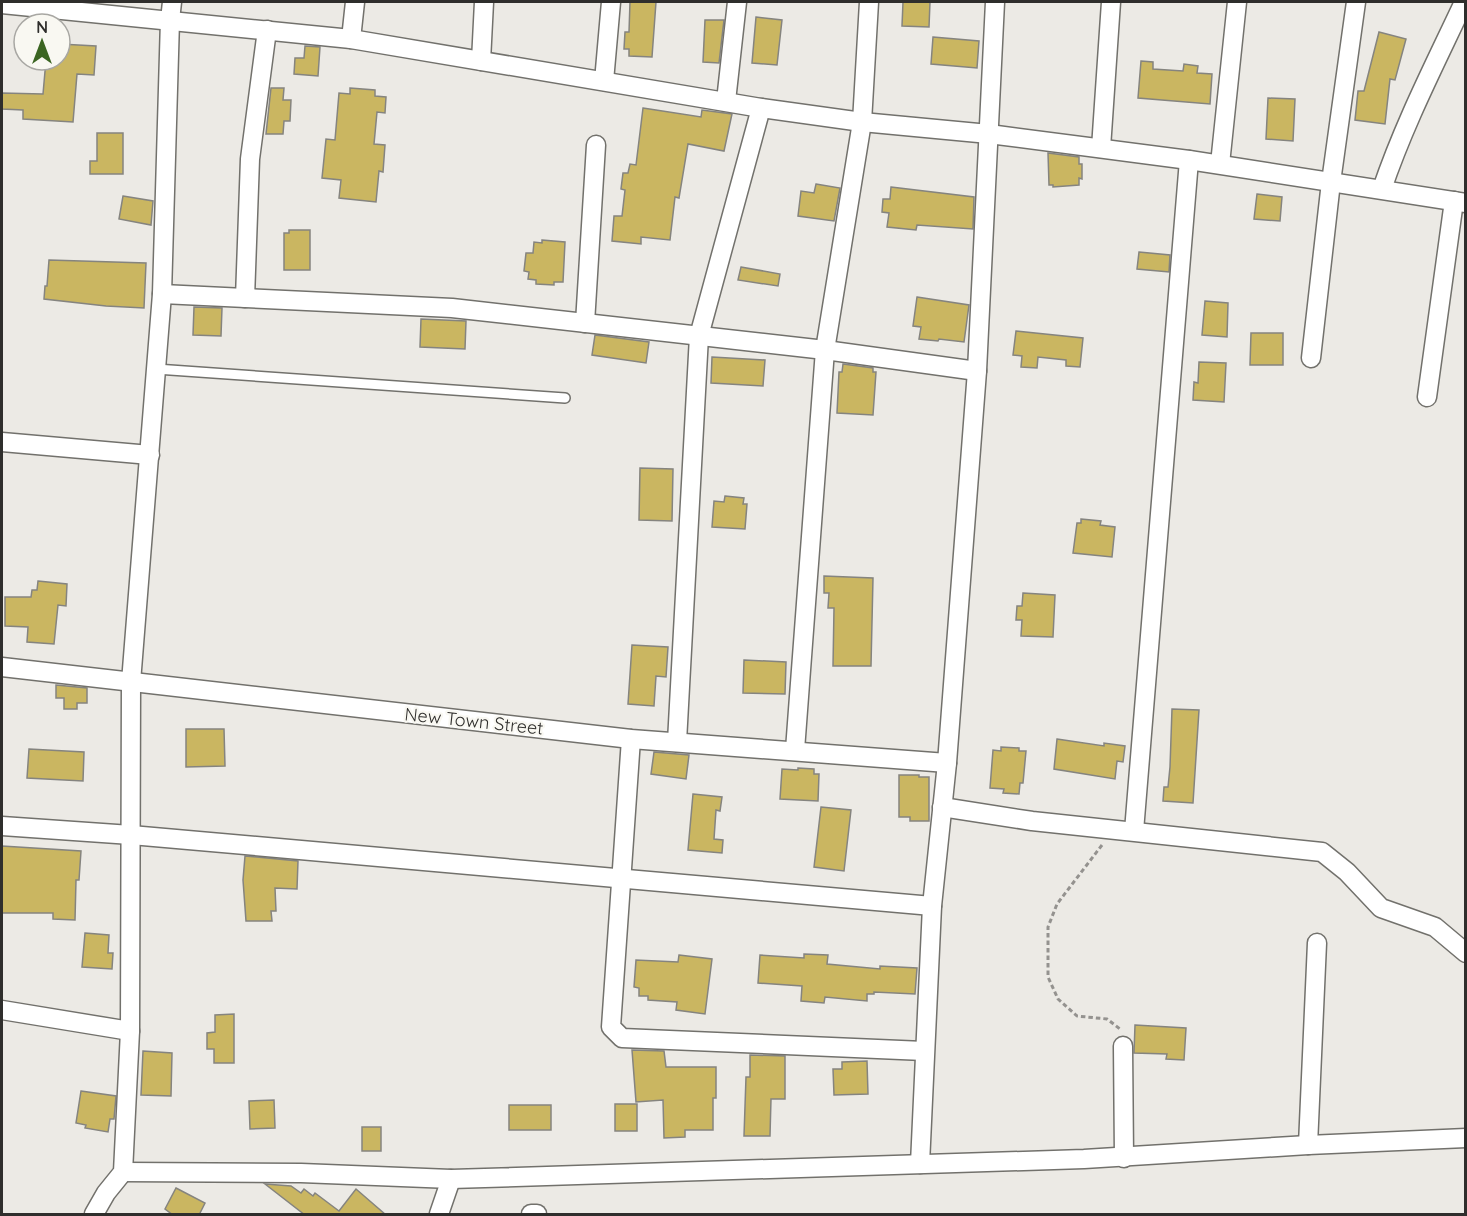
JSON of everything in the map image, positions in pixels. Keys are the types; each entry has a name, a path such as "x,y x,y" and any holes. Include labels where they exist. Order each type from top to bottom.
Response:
{"street":[{"path":"94,1215 106,1192 123,1172 130,1031 131,682 162,294 172,2"},
{"path":"351,39 355,2"},
{"path":"481,61 484,2"},
{"path":"604,81 611,2"},
{"path":"726,101 737,2"},
{"path":"795,750 825,350 862,122 868,2"},
{"path":"920,1164 932,906 947,763 977,371 995,2"},
{"path":"1101,148 1111,2"},
{"path":"1220,164 1237,2"},
{"path":"1311,358 1330,182 1356,2"},
{"path":"1382,189 1394,153 1414,107 1464,2"},
{"path":"2,4 351,39 761,108 862,122 990,134 1220,164 1460,202 1427,397"},
{"path":"245,298 250,159 267,30"},
{"path":"677,742 699,336 761,108"},
{"path":"585,323 596,145"},
{"path":"1134,831 1189,160"},
{"path":"162,294 452,308 825,350 977,371"},
{"path":"2,442 150,455"},
{"name":"New Town Street","path":"2,667 631,739 947,763"},
{"path":"631,739 611,1027 622,1038 924,1052"},
{"path":"942,807 1032,821 1322,852 1347,872 1381,908 1435,927 1466,953"},
{"path":"2,826 131,835 932,906"},
{"path":"1308,1145 1317,943"},
{"path":"2,1010 130,1031"},
{"path":"1123,1046 1124,1158"},
{"path":"123,1172 301,1173 451,1179 1124,1158 1462,1136"},
{"path":"440,1215 451,1179"},
{"path":"531,1215 537,1215"}],"lane":[{"path":"156,369 565,398"}],"path":[{"path":"1113,830 1058,904 1048,927 1047,957 1048,977 1058,999 1077,1016 1107,1020 1120,1027 1123,1046"}],"building":[{"path":"630,2 656,2 652,57 629,56 629,49 624,49 625,32 629,32"},
{"path":"903,2 930,2 929,27 902,26"},
{"path":"756,17 782,20 777,65 752,63"},
{"path":"705,20 724,20 719,63 703,62"},
{"path":"1379,32 1406,39 1395,80 1390,79 1385,124 1355,120 1358,91 1364,91"},
{"path":"933,37 979,41 977,68 931,64"},
{"path":"72,45 96,46 94,75 77,74 73,122 23,119 23,110 2,109 2,93 43,94 45,72 72,72"},
{"path":"305,46 320,47 318,76 294,74 295,58 304,58"},
{"path":"1141,61 1153,62 1153,69 1183,71 1184,64 1198,66 1197,73 1212,74 1210,104 1138,98"},
{"path":"271,88 284,88 283,100 291,100 290,121 284,121 283,134 266,134"},
{"path":"350,88 375,90 375,96 386,97 385,113 377,112 374,144 385,145 383,172 379,171 376,202 339,198 341,180 322,178 326,139 335,140 339,93 350,94"},
{"path":"1268,98 1295,99 1293,141 1266,139"},
{"path":"643,108 701,117 702,110 732,114 724,151 688,144 679,198 675,197 670,240 641,237 641,244 612,241 614,216 622,216 625,190 621,189 623,173 628,173 630,164 636,165"},
{"path":"97,133 123,133 123,174 90,174 90,161 97,161"},
{"path":"1048,153 1079,157 1079,164 1082,164 1082,179 1079,178 1079,185 1053,187 1049,185"},
{"path":"816,184 840,188 834,221 798,216 801,191 814,193"},
{"path":"891,187 974,197 973,229 917,225 916,230 887,227 889,213 882,212 883,199 890,199"},
{"path":"1257,194 1282,197 1280,221 1254,219"},
{"path":"123,196 153,201 151,225 119,219"},
{"path":"289,230 310,230 310,270 284,270 284,233 289,233"},
{"path":"542,240 565,242 563,282 554,282 554,285 536,284 536,280 528,279 529,272 524,271 526,253 533,253 534,242 542,243"},
{"path":"1139,252 1170,255 1169,272 1137,269"},
{"path":"49,260 146,263 144,308 44,299"},
{"path":"741,267 780,274 778,286 738,280"},
{"path":"917,297 969,305 964,342 919,339 921,327 913,326"},
{"path":"1205,301 1228,303 1227,337 1202,335"},
{"path":"194,307 222,308 221,336 193,335"},
{"path":"421,319 466,321 465,349 420,347"},
{"path":"1016,331 1083,338 1080,367 1066,366 1066,360 1038,357 1037,368 1021,367 1022,356 1013,355"},
{"path":"1251,333 1283,333 1283,365 1250,365"},
{"path":"595,335 649,342 646,363 592,355"},
{"path":"712,357 765,360 763,386 711,383"},
{"path":"1199,362 1226,363 1224,402 1193,400 1194,382 1198,383"},
{"path":"843,364 873,368 873,372 876,372 873,415 837,413 839,372 842,372"},
{"path":"640,468 673,469 672,521 639,520"},
{"path":"725,496 744,498 743,504 747,504 745,529 712,527 714,501 724,502"},
{"path":"1081,519 1101,521 1100,525 1115,527 1112,557 1073,553 1077,523 1081,523"},
{"path":"824,576 873,578 871,666 833,666 834,608 828,608 829,593 824,593"},
{"path":"38,581 67,584 66,606 58,605 54,644 27,642 28,627 5,626 5,597 31,597 32,590 37,590"},
{"path":"1023,593 1055,595 1053,637 1021,636 1022,620 1016,620 1017,606 1022,606"},
{"path":"632,645 668,647 666,677 656,676 654,706 628,704"},
{"path":"744,660 786,662 785,694 743,693"},
{"path":"56,685 87,688 87,703 77,703 77,709 64,709 64,698 56,698"},
{"path":"1172,709 1199,710 1193,803 1163,801 1164,787 1168,787 1170,767"},
{"path":"186,729 224,729 225,766 186,767"},
{"path":"1057,739 1104,746 1104,743 1125,746 1123,762 1117,761 1115,779 1054,769"},
{"path":"1001,747 1019,748 1019,751 1026,751 1023,783 1020,783 1019,794 1003,793 1004,789 990,788 993,750 1001,751"},
{"path":"29,749 84,752 83,781 27,778"},
{"path":"654,752 689,755 686,779 651,774"},
{"path":"798,768 814,769 814,774 819,774 818,801 780,799 782,769 798,770"},
{"path":"899,775 929,777 929,821 910,821 910,817 899,817"},
{"path":"693,794 722,797 720,811 716,810 714,839 723,840 722,853 688,850"},
{"path":"821,807 851,810 844,871 814,867"},
{"path":"2,846 81,851 79,880 76,880 75,920 53,919 53,913 2,913"},
{"path":"245,856 298,861 297,889 275,888 276,911 271,911 272,921 246,921 243,880"},
{"path":"85,933 109,935 108,953 113,953 112,969 82,967"},
{"path":"804,954 828,955 827,964 880,969 880,966 917,968 915,994 874,992 874,994 867,994 867,1001 825,997 824,1003 801,1001 802,986 758,983 760,955 804,958"},
{"path":"679,955 712,959 705,1014 676,1010 677,1002 648,1000 648,996 639,996 639,988 634,987 636,960 678,962"},
{"path":"234,1014 234,1063 214,1063 214,1049 207,1049 207,1033 215,1032 215,1015"},
{"path":"1135,1025 1186,1028 1184,1060 1166,1059 1167,1054 1134,1053"},
{"path":"632,1050 664,1051 666,1067 716,1067 713,1130 685,1130 685,1137 664,1138 663,1100 636,1102"},
{"path":"143,1051 172,1053 171,1096 141,1095"},
{"path":"750,1055 785,1056 785,1099 771,1099 770,1136 744,1136 746,1077 750,1077"},
{"path":"867,1061 868,1094 834,1095 833,1069 842,1069 842,1062"},
{"path":"81,1091 116,1096 114,1119 110,1119 108,1132 85,1128 86,1125 76,1123"},
{"path":"274,1100 275,1128 250,1129 249,1101"},
{"path":"615,1104 637,1104 637,1131 615,1131"},
{"path":"509,1105 551,1105 551,1130 509,1130"},
{"path":"362,1127 381,1127 381,1151 362,1151"},
{"path":"265,1184 291,1186 301,1193 304,1189 313,1196 315,1193 339,1211 356,1189 386,1215 305,1215"},
{"path":"176,1188 205,1203 199,1215 173,1215 165,1209"}]}
